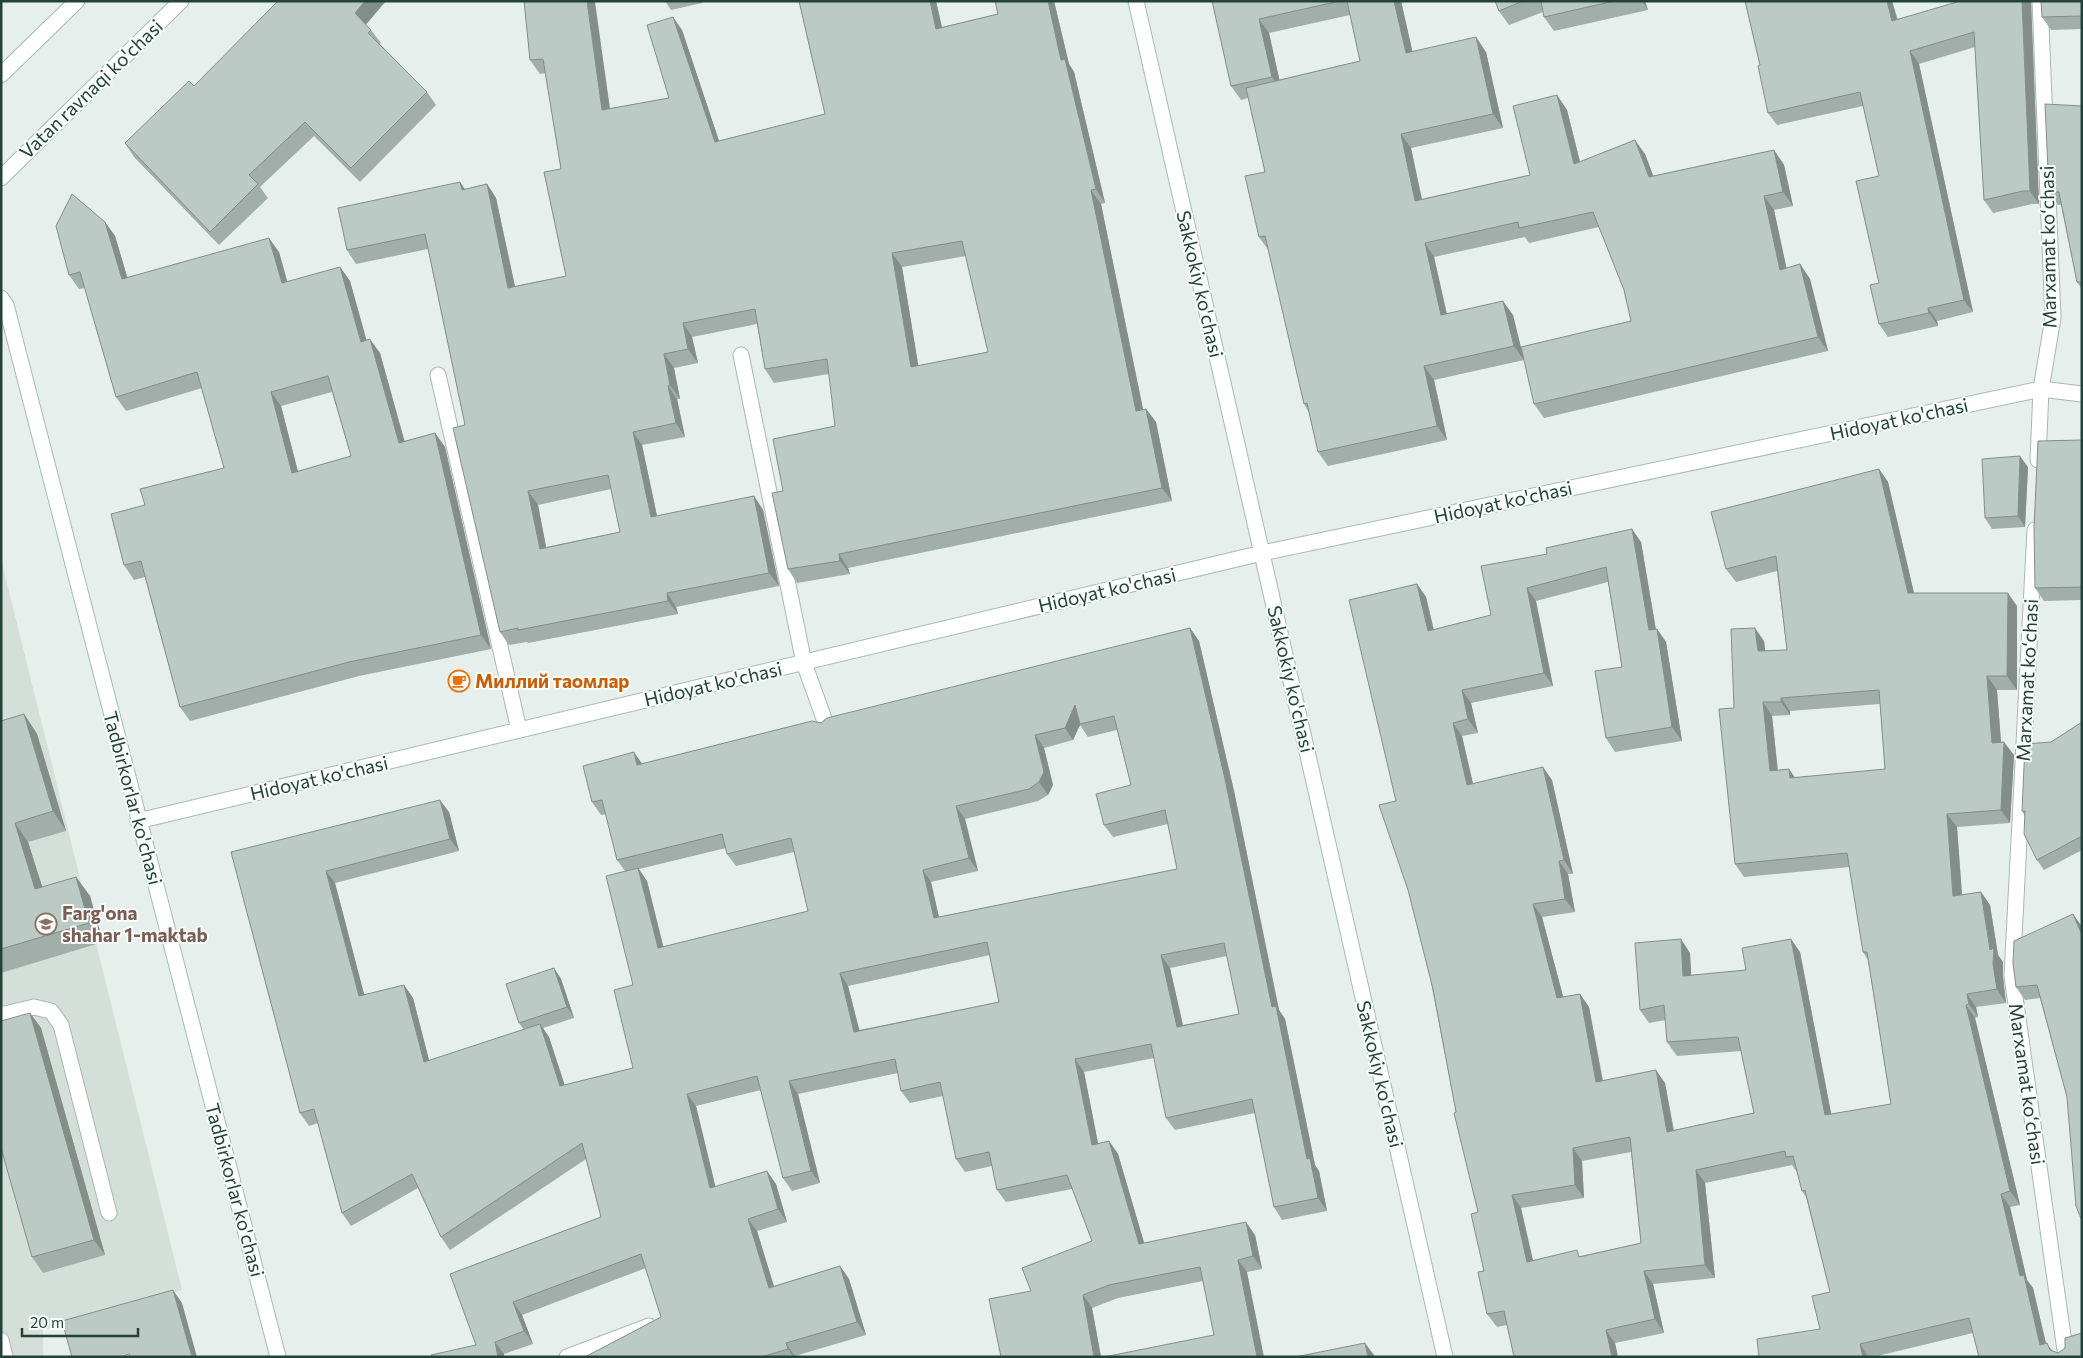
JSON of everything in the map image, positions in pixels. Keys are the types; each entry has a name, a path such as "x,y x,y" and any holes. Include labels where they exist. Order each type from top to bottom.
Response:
{"street":[{"path":"1,75 77,1"},
{"name":"Vatan ravnaqi ko'chasi","path":"1,178 181,1"},
{"name":"Marxamat koʻchasi","path":"2038,474 2041,389 2053,318 2040,1"},
{"name":"Sakkokiy ko'chasi","path":"1138,2 1445,1357"},
{"name":"Tadbirkorlar ko'chasi","path":"1,298 8,314 278,1357"},
{"path":"741,355 804,662 827,727"},
{"path":"438,375 519,730"},
{"name":"Hidoyat ko'chasi","path":"138,821 1262,553 2041,389 2082,394"},
{"name":"Marxamat koʻchasi","path":"2036,512 2012,976 2066,1357"},
{"path":"1,1016 34,1007 51,1011 61,1025 109,1212"},
{"path":"567,1357 655,1324"},
{"path":"1,1340 5,1357"}],"shaded area":[{"name":"Farg'ona shahar 1-maktab","path":"1,559 182,1290 43,1330 43,1357 1,1357"}],"building":[{"path":"278,1 365,1 355,13 371,30 368,33 427,92 351,168 305,122 249,175 258,184 210,232 125,143 189,81 194,86"},
{"path":"524,1 587,1 602,110 669,98 647,25 673,17 715,142 825,114 799,1 930,1 936,29 998,14 995,1 1048,1 1061,60 1065,59 1096,189 1091,190 1136,411 1146,409 1162,488 839,554 840,561 788,569 772,493 783,491 773,439 835,426 827,359 765,369 755,309 683,323 688,349 664,354 670,385 668,386 676,423 633,432 651,517 754,496 769,573 667,593 668,601 500,632 453,428 465,425 425,234 347,250 338,208 460,182 462,190 487,184 508,288 566,276 544,172 561,169 543,59 530,60","holes":["962,241 988,352 911,367 892,253","608,475 620,532 540,549 528,491"]},
{"path":"1212,1 1340,1 1259,19 1272,77 1231,86"},
{"path":"1347,1 1394,1 1406,53 1476,37 1493,114 1401,134 1415,201 1530,175 1513,106 1557,95 1574,164 1635,140 1649,177 1774,150 1783,192 1764,196 1780,270 1800,264 1818,337 1534,404 1521,347 1631,321 1624,290 1593,212 1519,228 1518,222 1425,243 1441,315 1503,301 1514,346 1424,366 1437,426 1318,452 1307,403 1304,404 1265,236 1259,237 1245,176 1265,172 1246,88 1360,61"},
{"path":"1495,1 1523,1 1499,11"},
{"path":"1541,1 1614,1 1544,17"},
{"path":"1745,1 1887,1 1892,21 1957,1 2022,1 2030,191 1984,200 1974,32 1910,51 1964,300 1928,308 1929,313 1879,324 1870,285 1879,283 1856,181 1879,176 1860,92 1768,113 1758,66 1760,65"},
{"path":"2041,1 2082,1 2082,16 2042,17"},
{"path":"2045,104 2082,106 2082,282 2077,282 2059,192 2049,192"},
{"path":"72,194 105,222 122,279 269,238 282,283 340,267 361,342 370,339 399,443 435,433 481,635 349,662 180,707 141,561 124,565 111,514 145,505 140,489 224,468 197,372 116,397 80,272 69,275 56,226","holes":["328,376 351,456 292,473 271,392"]},
{"path":"2082,440 2082,587 2035,588 2034,528 2038,441"},
{"path":"2020,456 2018,516 1985,518 1982,459"},
{"path":"1879,469 1908,593 2008,593 2007,676 1987,676 1992,743 2004,742 2001,810 1947,814 1953,896 1981,892 1990,950 1994,948 1993,964 1997,989 1967,994 1969,1004 1966,1005 2010,1191 2001,1194 2020,1276 2024,1275 2040,1345 2047,1343 2050,1350 2058,1353 2065,1348 2065,1338 2082,1333 2082,1357 1979,1357 1969,1318 1860,1344 1863,1357 1759,1357 1757,1339 1820,1329 1812,1296 1830,1292 1805,1190 1802,1191 1793,1156 1786,1157 1785,1151 1696,1170 1705,1265 1644,1271 1655,1319 1606,1330 1612,1357 1514,1357 1504,1311 1487,1314 1478,1272 1484,1271 1471,1214 1478,1212 1454,1113 1456,1112 1433,989 1408,890 1379,805 1396,801 1349,600 1417,584 1428,631 1491,615 1481,566 1547,554 1546,548 1632,529 1649,630 1657,629 1672,727 1606,738 1595,671 1622,667 1606,567 1527,588 1544,673 1462,690 1468,719 1453,723 1467,785 1543,767 1564,860 1559,861 1565,899 1533,904 1557,998 1580,994 1596,1082 1656,1070 1667,1132 1754,1113 1738,1037 1667,1042 1664,1005 1640,1010 1635,943 1681,939 1683,976 1746,970 1742,948 1791,939 1825,1115 1891,1104 1867,952 1863,952 1847,853 1735,864 1719,709 1734,708 1731,629 1755,628 1758,651 1787,650 1776,556 1726,569 1711,512","holes":["1879,690 1885,769 1790,778 1789,769 1770,771 1763,702 1781,702 1781,698","1630,1137 1641,1243 1579,1257 1577,1250 1527,1262 1512,1195 1575,1185 1573,1148"]},
{"path":"1190,628 1225,779 1272,1007 1276,1006 1307,1159 1310,1158 1318,1198 1274,1207 1252,1099 1166,1118 1151,1044 1075,1059 1092,1145 1109,1141 1139,1244 1246,1222 1253,1256 1238,1260 1257,1357 1104,1357 1214,1335 1200,1267 1109,1285 1083,1295 1094,1357 1001,1357 989,1299 1031,1291 1022,1268 1092,1241 1067,1175 997,1190 989,1152 956,1159 940,1082 901,1091 895,1059 789,1081 811,1171 783,1178 757,1076 687,1094 710,1188 767,1171 778,1209 748,1219 769,1288 840,1266 857,1322 786,1343 788,1349 761,1357 585,1357 661,1317 641,1254 513,1302 524,1331 495,1342 498,1357 432,1357 431,1355 476,1345 450,1274 601,1217 582,1143 441,1237 412,1174 342,1213 314,1109 300,1113 231,852 440,800 450,839 326,871 359,996 404,985 424,1062 540,1024 560,1086 633,1068 614,990 633,985 606,876 638,868 658,948 808,911 791,838 727,854 722,834 617,860 602,800 592,802 583,766 634,752 637,765 812,721 821,723 827,718","holes":["1075,705 1080,724 1114,716 1131,785 1096,794 1104,825 1165,810 1177,869 934,918 923,870 969,858 956,806 1029,789 1039,782 1044,772 1035,735 1065,728","987,942 999,1002 854,1032 840,973","1224,943 1239,1014 1177,1027 1161,955"]},
{"path":"24,714 53,811 15,823 35,889 76,877 89,923 1,949 1,721"},
{"path":"2082,722 2082,836 2037,860 2024,834 2025,811 2022,811 2025,744 2051,742"},
{"path":"2073,914 2082,935 2082,1221 2076,1206 2067,1097 2037,985 2016,987 2013,963 2014,941"},
{"path":"554,968 567,1007 519,1023 506,984"},
{"path":"30,1013 94,1240 32,1257 1,1148 1,1021"},
{"path":"173,1290 192,1357 130,1357 129,1354 121,1357 72,1357 62,1321"},
{"path":"1365,1343 1368,1357 1295,1357"}],"place":[{"name":"Миллий таомлар","path":"459,681"},
{"name":"Farg'ona shahar 1-maktab","path":"46,924"}]}
